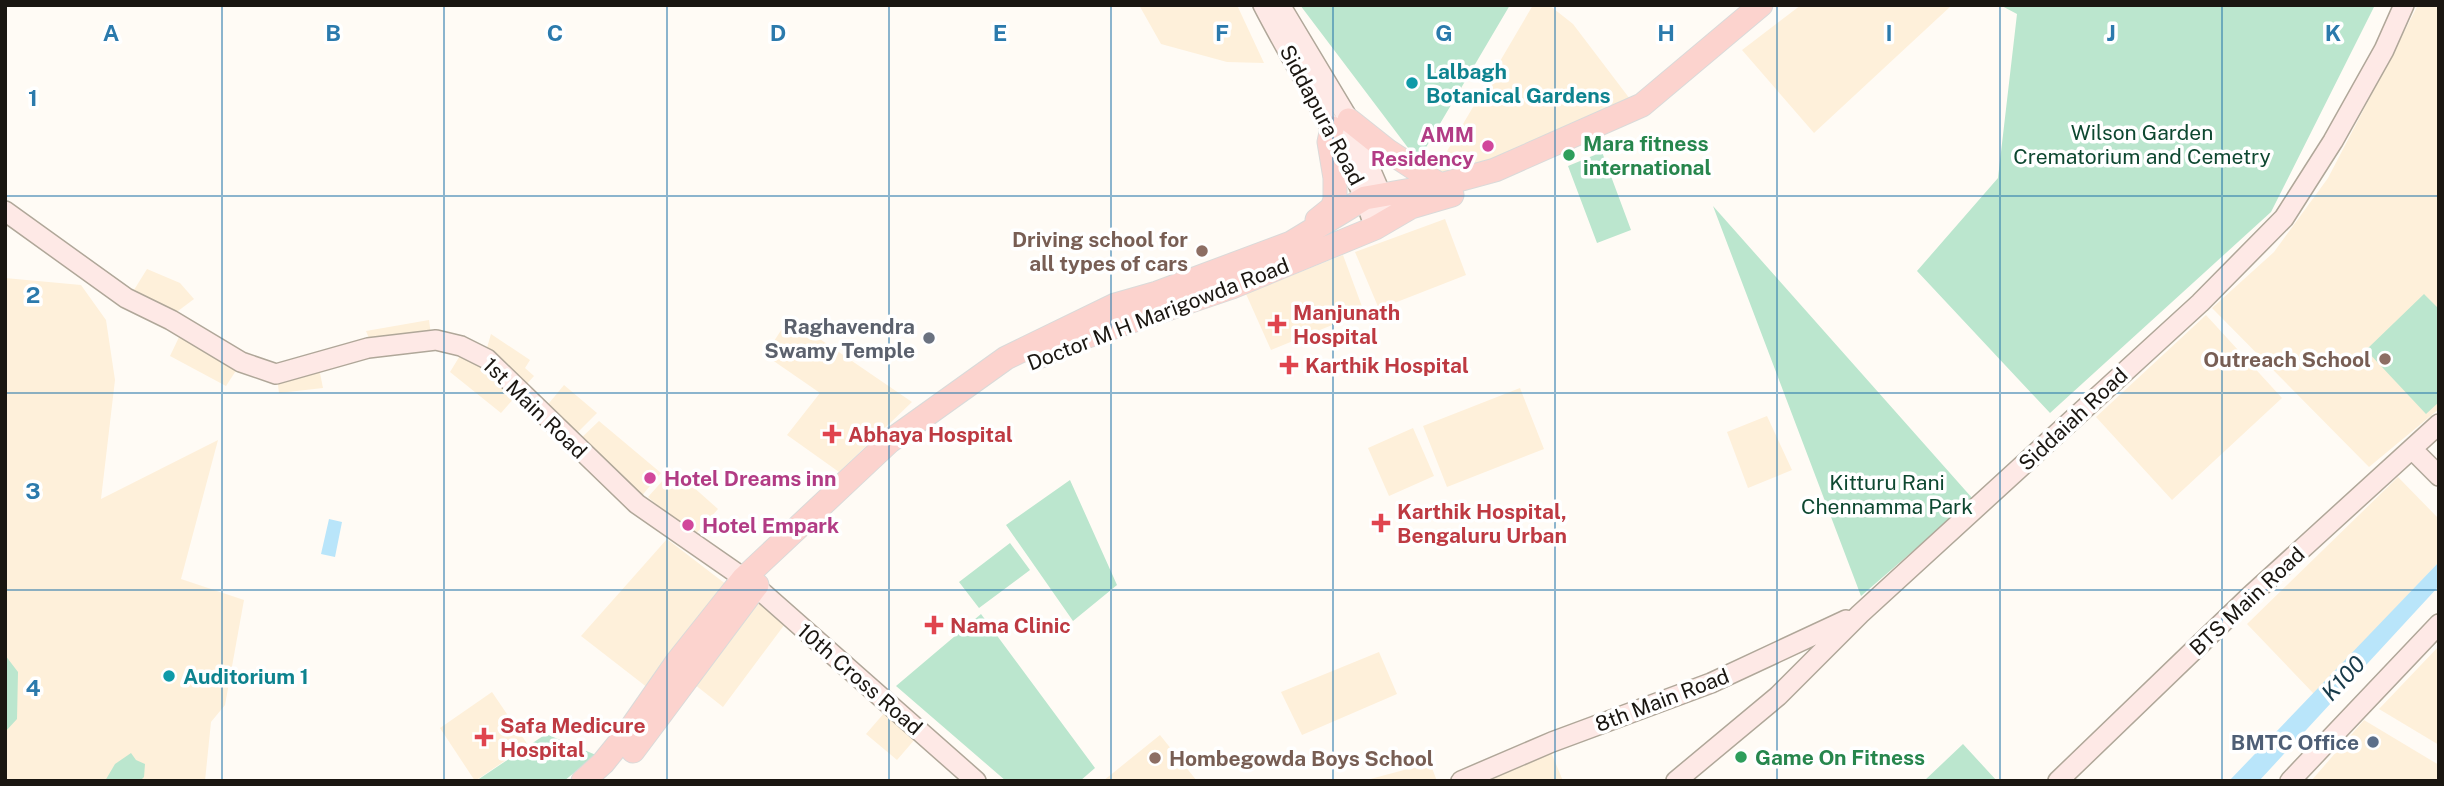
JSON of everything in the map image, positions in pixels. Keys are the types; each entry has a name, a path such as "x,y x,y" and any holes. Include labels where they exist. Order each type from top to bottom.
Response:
{"main road":[{"path":"1374,196 1440,185 1495,170 1642,105 1761,5"},
{"name":"Doctor M H Marigowda Road","path":"607,781 676,695 749,583 900,453 985,388 1026,363 1082,338 1232,287 1420,205 1498,183 1645,119 1780,5"},
{"path":"1291,243 1332,208 1335,200 1335,178 1329,142 1341,124 1440,185"},
{"name":"Doctor M H Marigowda Road","path":"583,781 603,763 629,731 677,662 749,583 890,442 1006,358 1115,305 1157,293 1291,243 1374,196"}],"street":[{"name":"Siddapura Road","path":"1263,5 1341,124"},
{"name":"Siddapura Road","path":"1280,5 1341,124"},
{"name":"Siddaiah Road","path":"1676,781 1779,696 1860,614 2200,303 2284,218 2333,141 2384,50 2404,5"},
{"path":"1341,124 1374,196 1383,223"},
{"name":"1st Main Road","path":"5,211 126,298 171,320 241,362 276,374 368,348 436,340 475,352 487,359 524,393 637,504 749,583"},
{"name":"BTS Main Road","path":"2058,781 2249,597 2439,424"},
{"path":"2412,449 2439,475"},
{"name":"10th Cross Road","path":"749,583 976,781"},
{"name":"8th Main Road","path":"1461,781 1552,742 1711,683 1860,614"},
{"path":"2290,781 2439,624"}],"shaded area":[{"path":"1139,5 1237,5 1264,63 1227,62 1161,44"},
{"path":"1533,5 1549,5 1573,24 1633,103 1493,162 1433,175"},
{"path":"1801,5 1952,5 1814,133 1742,50"},
{"path":"2418,5 2439,5 2439,409 2369,467 2212,308 2274,252 2328,178"},
{"path":"1445,219 1466,275 1379,309 1355,252"},
{"path":"1343,255 1364,312 1271,350 1246,294"},
{"path":"147,269 180,283 194,299 170,317 129,298"},
{"path":"5,278 81,285 106,320 115,380 101,499 218,440 181,579 244,600 225,705 211,722 205,781 5,781"},
{"path":"2206,315 2282,398 2172,500 2096,417"},
{"path":"789,318 912,402 839,472 787,435 820,393 765,355"},
{"path":"429,320 431,335 371,343 366,331"},
{"path":"181,333 239,366 226,386 170,356"},
{"path":"491,334 530,360 525,368 534,376 524,387 486,351"},
{"path":"461,354 475,359 516,396 501,413 450,372"},
{"path":"319,368 323,388 279,393 277,378"},
{"path":"564,385 597,413 573,437 545,408"},
{"path":"1520,388 1544,449 1447,487 1423,426"},
{"path":"1767,416 1792,470 1748,488 1727,432"},
{"path":"599,421 661,473 639,499 577,442"},
{"path":"1413,428 1434,476 1389,496 1368,448"},
{"path":"673,469 718,509 693,537 648,497"},
{"path":"2398,477 2439,519 2439,562 2314,694 2247,624"},
{"path":"667,539 727,585 648,688 581,636"},
{"path":"757,602 785,624 723,707 694,684"},
{"path":"2439,646 2439,745 2379,709"},
{"path":"1379,652 1397,694 1302,735 1281,692"},
{"name":"Safa Medicure Hospital","path":"492,692 528,745 475,781 440,728"},
{"path":"885,712 916,738 897,760 866,734"},
{"name":"BMTC Office","path":"2364,720 2439,765 2439,781 2311,781"},
{"name":"Hombegowda Boys School","path":"1160,735 1197,781 1103,781"},
{"path":"1551,752 1563,781 1479,781"},
{"path":"1430,763 1437,781 1363,781"}],"green space":[{"name":"Lalbagh Botanical Gardens","path":"1300,5 1510,5 1418,161"},
{"name":"Wilson Garden Crematorium and Cemetry","path":"2000,5 2375,5 2271,212 2050,413 1917,271 1998,178 2017,14"},
{"path":"1602,152 1631,230 1597,243 1568,166"},
{"name":"Kitturu Rani Chennamma Park","path":"1713,206 1973,499 1861,596"},
{"path":"2424,294 2439,309 2439,402 2426,414 2366,350"},
{"path":"1070,480 1117,585 1073,621 1006,525"},
{"path":"1010,543 1030,570 979,608 959,582"},
{"path":"981,614 1095,768 1080,781 1006,781 896,686"},
{"path":"5,655 18,672 17,719 5,732"},
{"path":"546,734 596,755 564,781 476,781"},
{"path":"1963,744 1997,781 1924,781"},
{"path":"131,753 136,760 145,764 144,777 140,781 105,781 115,764"}],"water":[{"path":"329,519 342,522 335,557 321,554"},
{"name":"K100","path":"2439,562 2439,586 2259,781 2229,781"}],"place":[{"name":"Lalbagh Botanical Gardens","path":"1412,83"},
{"name":"AMM Residency","path":"1488,146"},
{"name":"Mara fitness international","path":"1569,155"},
{"name":"Driving school for all types of cars","path":"1202,251"},
{"name":"Manjunath Hospital","path":"1277,324"},
{"name":"Raghavendra Swamy Temple","path":"929,338"},
{"name":"Outreach School","path":"2385,359"},
{"name":"Karthik Hospital","path":"1289,365"},
{"name":"Abhaya Hospital","path":"832,434"},
{"name":"Hotel Dreams inn","path":"650,478"},
{"name":"Karthik Hospital, Bengaluru Urban","path":"1381,523"},
{"name":"Hotel Empark","path":"688,525"},
{"name":"Nama Clinic","path":"934,625"},
{"name":"Auditorium 1","path":"169,676"},
{"name":"Safa Medicure Hospital","path":"484,737"},
{"name":"BMTC Office","path":"2373,742"},
{"name":"Game On Fitness","path":"1741,757"},
{"name":"Hombegowda Boys School","path":"1155,758"}]}
